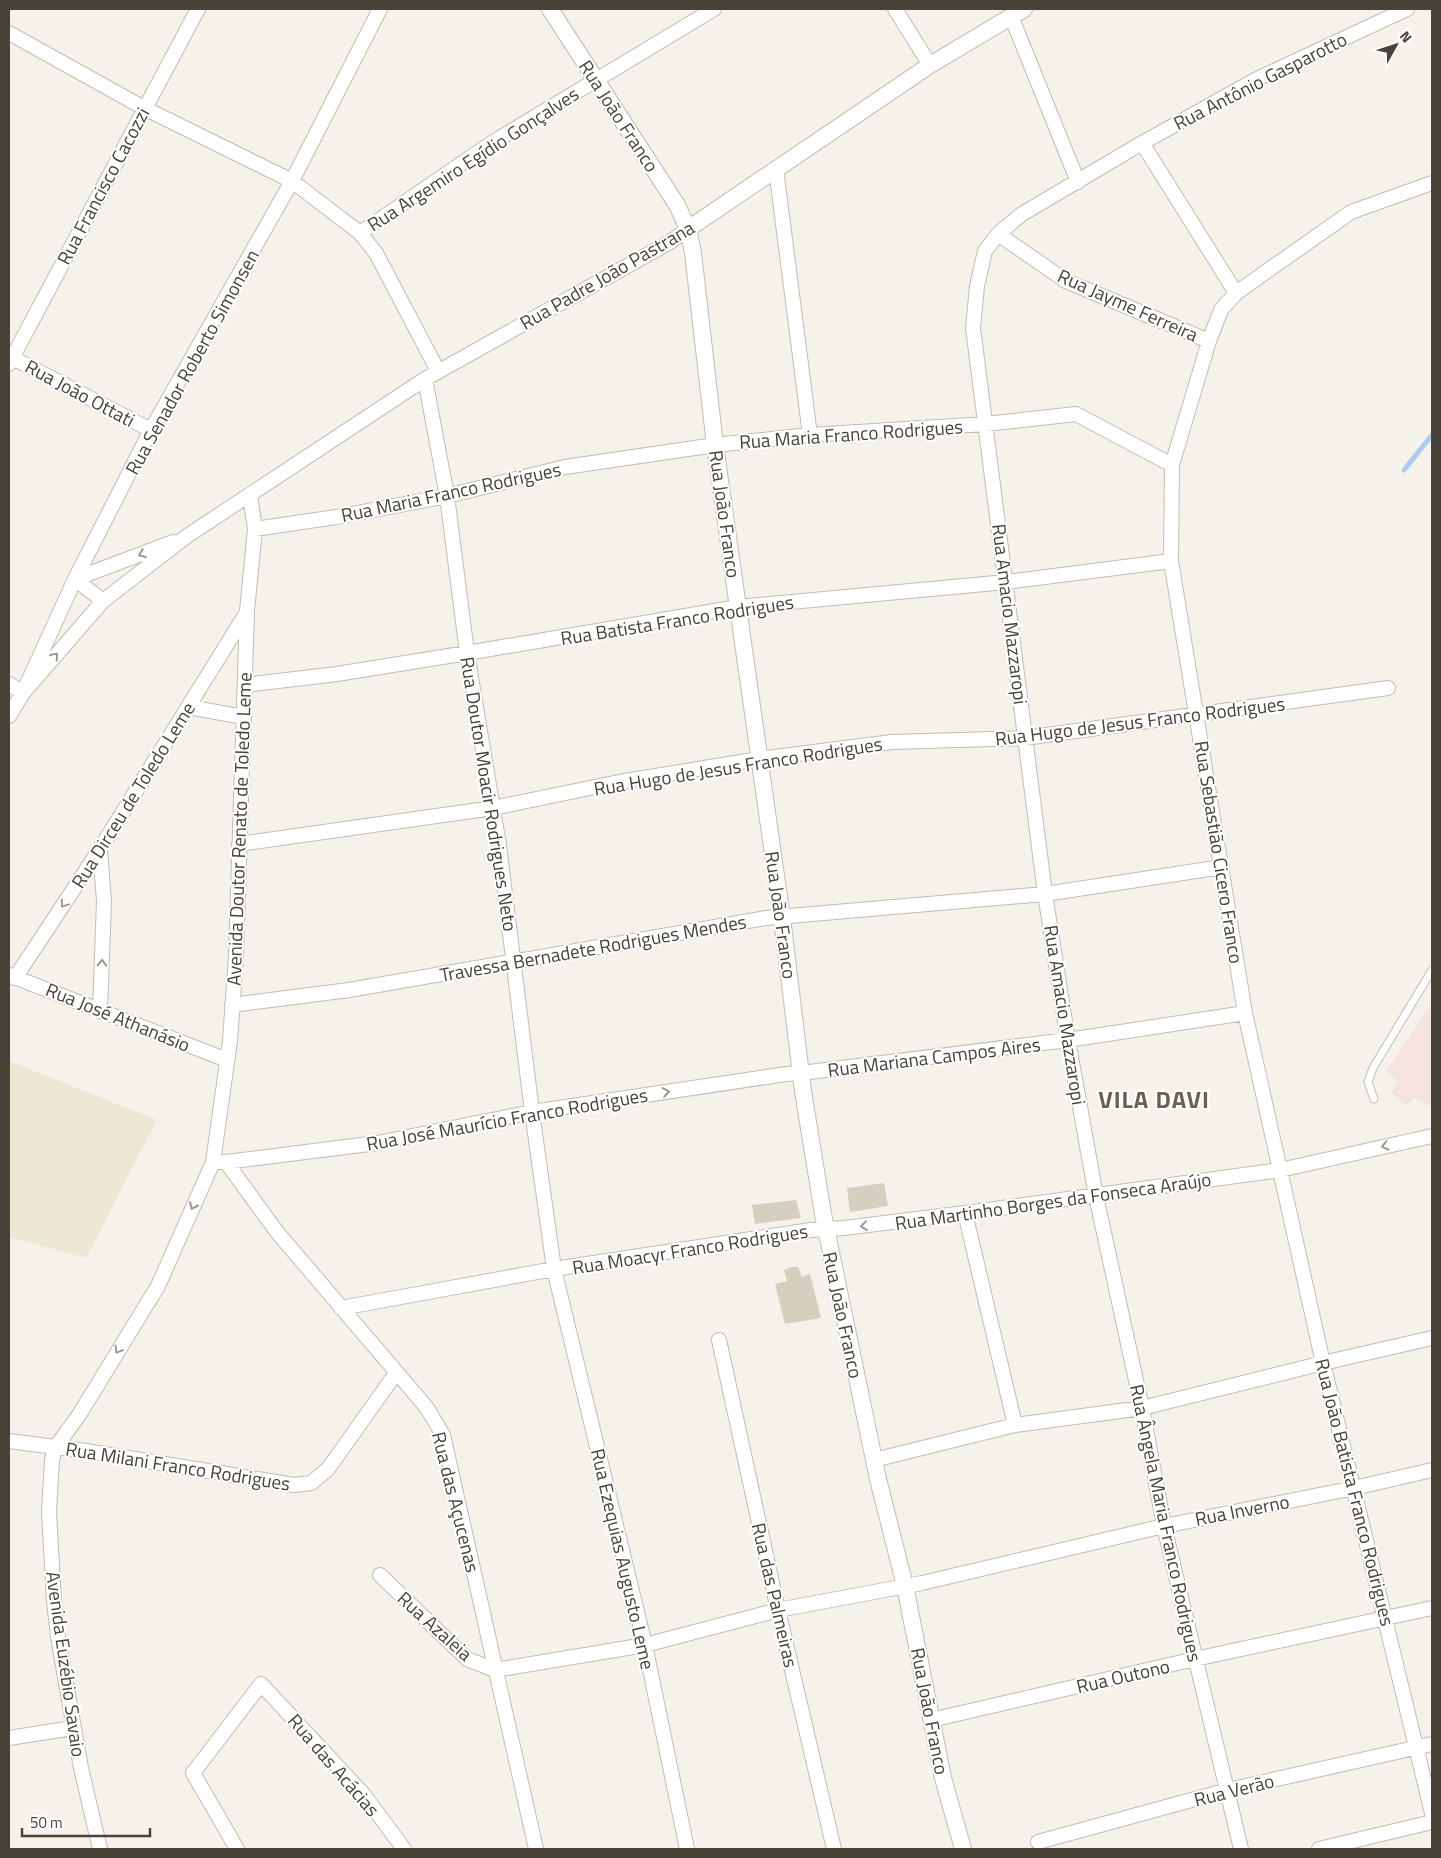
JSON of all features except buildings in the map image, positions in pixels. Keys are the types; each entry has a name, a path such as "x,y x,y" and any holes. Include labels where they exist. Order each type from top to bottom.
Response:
{"street":[{"name":"Rua Francisco Cacozzi","path":"10,359 198,9"},
{"name":"Rua Senador Roberto Simonsen","path":"9,716 23,693 75,579 151,430 292,181 380,9"},
{"name":"Rua João Franco","path":"550,9 677,206 688,229 693,253 715,445 782,918 801,1073 825,1229 874,1460 905,1586 943,1778 963,1849"},
{"name":"Rua Argemiro Egídio Gonçalves","path":"360,233 490,144 714,9"},
{"path":"895,9 930,65"},
{"name":"Rua Antônio Gasparotto","path":"1142,143 1257,79 1407,9"},
{"path":"1017,13 1078,182"},
{"name":"Rua Padre João Pastrana","path":"23,693 103,602 187,536 438,372 670,242 930,65 1017,13"},
{"path":"9,32 144,108 292,181 360,233 376,254 438,372"},
{"path":"1142,143 1236,294"},
{"name":"Rua Amacio Mazzaropi","path":"1096,1196 1068,1040 1045,894 973,328 977,286 985,251 998,234 1022,214 1142,143"},
{"path":"776,169 810,435"},
{"name":"Rua Sebastião Cicero Franco","path":"1280,1170 1245,1013 1171,560 1172,465 1209,340 1221,310 1236,294 1351,212 1432,183"},
{"name":"Rua Jayme Ferreira","path":"998,234 1066,281 1209,340"},
{"name":"Rua João Ottati","path":"10,359 151,430"},
{"name":"Rua Doutor Moacir Rodrigues Neto","path":"425,380 447,496 467,653 493,808 554,1269"},
{"name":"Rua Maria Franco Rodrigues","path":"255,529 336,517 447,496 565,467 715,445 810,435 986,424 1076,414 1172,465"},
{"name":"Avenida Doutor Renato de Toledo Leme","path":"55,1448 79,1415 158,1286 219,1162 232,1005 247,611 255,529 250,495"},
{"name":"Rua Padre João Pastrana","path":"75,579 187,536"},
{"name":"Rua Batista Franco Rodrigues","path":"245,685 338,674 738,607 1006,582 1171,560"},
{"path":"75,579 103,602"},
{"name":"Rua Dirceu de Toledo Leme","path":"12,976 100,849 247,611"},
{"path":"9,684 23,693"},
{"name":"Rua Hugo de Jesus Franco Rodrigues","path":"239,844 493,808 619,782 758,758 892,742 1025,738 1196,716 1388,688"},
{"path":"188,707 244,717"},
{"path":"100,849 104,901 100,1011"},
{"name":"Travessa Bernadete Rodrigues Mendes","path":"232,1005 349,990 766,918 1045,894 1222,867"},
{"name":"Rua José Athanásio","path":"12,976 228,1060"},
{"name":"Rua Mariana Campos Aires","path":"801,1073 1068,1040 1245,1013"},
{"name":"Rua José Maurício Franco Rodrigues","path":"219,1162 377,1143 532,1112 801,1073"},
{"name":"Rua Martinho Borges da Fonseca Araújo","path":"825,1229 1096,1196 1280,1170 1432,1136"},
{"name":"Rua das Açucenas","path":"219,1162 427,1408 443,1435 536,1849"},
{"name":"Rua João Batista Franco Rodrigues","path":"1280,1170 1323,1363 1432,1813"},
{"name":"Rua Ângela Maria Franco Rodrigues","path":"1096,1196 1142,1408 1164,1526 1241,1849"},
{"path":"964,1213 1015,1425"},
{"name":"Rua Moacyr Franco Rodrigues","path":"341,1308 554,1269 825,1229"},
{"name":"Rua Ezequias Augusto Leme","path":"554,1269 645,1645 687,1849"},
{"path":"874,1460 1015,1425 1142,1408 1432,1338"},
{"name":"Rua das Palmeiras","path":"719,1340 778,1610 834,1849"},
{"name":"Rua Milani Franco Rodrigues","path":"9,1441 294,1485 311,1483 328,1469 396,1373"},
{"name":"Avenida Euzébio Savaio","path":"55,1448 52,1460 49,1512 58,1637 73,1728 100,1849"},
{"name":"Rua Inverno","path":"495,1670 645,1645 778,1610 905,1586 1164,1526 1354,1488 1432,1470"},
{"name":"Rua Azaleia","path":"380,1575 466,1659 495,1670"},
{"name":"Rua Outono","path":"931,1720 1195,1659 1432,1608"},
{"name":"Rua das Acácias","path":"237,1849 193,1773 261,1684 364,1795 404,1849"},
{"path":"9,1738 73,1728"},
{"name":"Rua Verão","path":"1038,1842 1228,1790 1432,1744"},
{"path":"1319,1849 1432,1822"}],"lane":[{"path":"1374,1099 1368,1082 1372,1068 1432,970"}],"shaded area":[{"path":"1432,1003 1432,1102 1429,1106 1414,1098 1407,1106 1391,1093 1399,1082 1386,1072"},
{"path":"9,1061 157,1120 86,1258 9,1237"}],"waterway":[{"path":"1404,470 1432,435"}],"district":[{"name":"VILA DAVI","path":"1154,1100"}]}
